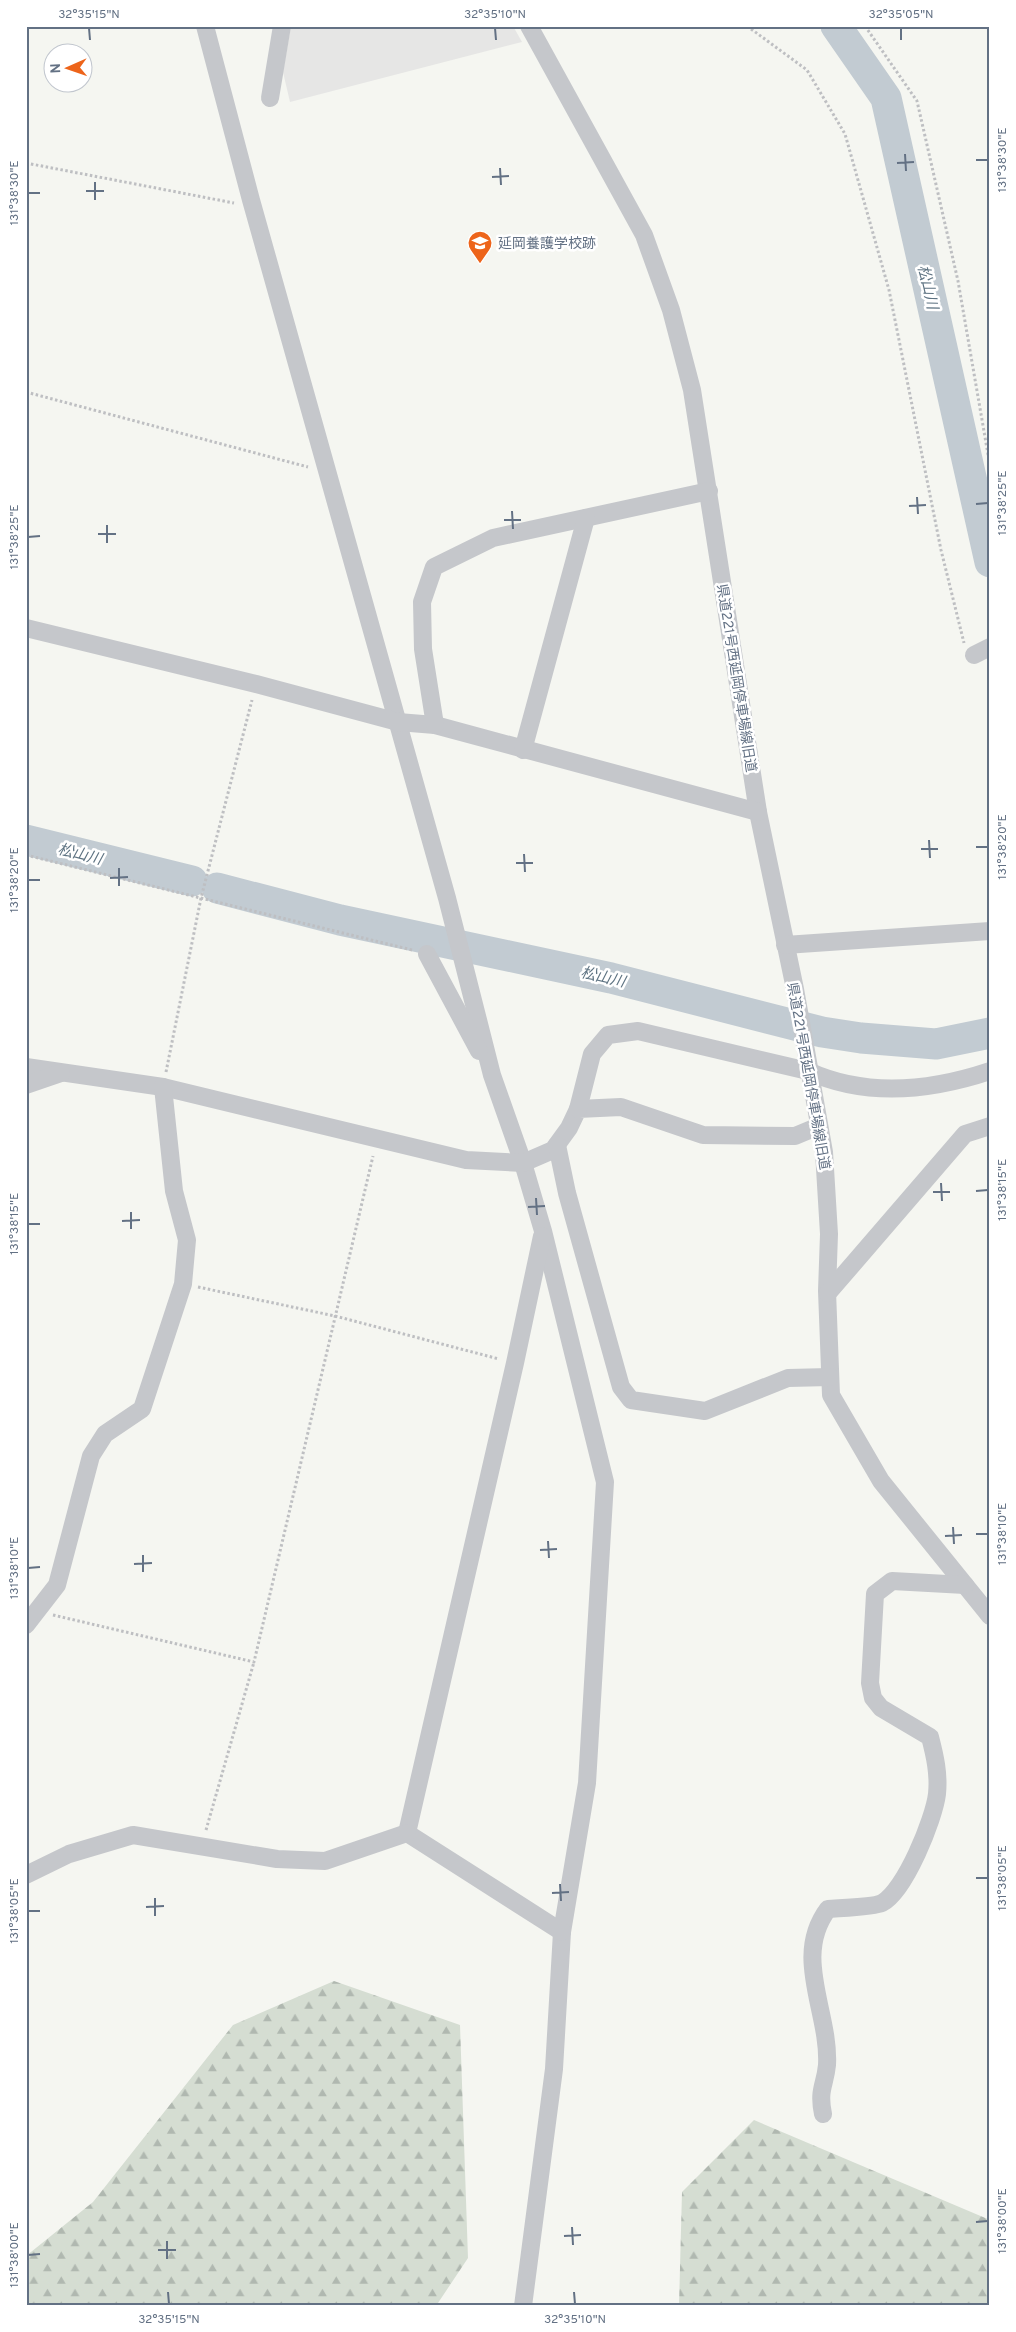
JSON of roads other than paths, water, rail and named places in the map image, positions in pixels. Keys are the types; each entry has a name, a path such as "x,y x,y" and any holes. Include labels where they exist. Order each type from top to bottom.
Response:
{"street":[{"path":"206,26 253,207 447,898 492,1075 523,1163 543,1232 605,1482 587,1783 562,1932 554,2069 524,2306"},
{"path":"270,98 282,26"},
{"name":"県道221号西延岡停車場線旧道","path":"529,26 644,235 671,310 692,390 758,812 795,989 808,1071 824,1152 828,1224 831,1395 881,1481 990,1616"},
{"path":"435,725 423,649 422,602 434,567 493,538 709,491"},
{"path":"523,750 586,518"},
{"path":"26,628 256,684 398,722 435,725 758,812"},
{"path":"974,655 990,647"},
{"path":"785,946 990,931"},
{"path":"427,954 492,1075"},
{"path":"26,1067 163,1087 466,1160 523,1163 553,1150 569,1128 578,1109 592,1054 608,1035 638,1031 808,1071 832,1082 903,1090 960,1081 990,1071"},
{"path":"26,1086 64,1072"},
{"path":"31,1618 57,1585 91,1456 105,1434 142,1408 183,1284 187,1240 174,1191 163,1087"},
{"path":"578,1109 621,1107 702,1135 795,1136 819,1126"},
{"path":"828,1293 965,1134 990,1126"},
{"path":"557,1145 567,1193 621,1387 631,1400 705,1411 788,1378 830,1377"},
{"path":"407,1833 515,1363 543,1232"},
{"path":"824,2114 820,2097 827,2066 825,2028 812,1978 811,1953 820,1920 828,1909 881,1903 895,1892 915,1858 936,1795 937,1763 930,1737 881,1708 873,1698 870,1683 875,1594 892,1580 964,1585"},
{"path":"407,1833 562,1932"},
{"path":"26,1875 69,1854 133,1835 278,1859 325,1861 407,1833"}],"waterway":[{"name":"松山川","path":"836,26 886,98 990,562"},
{"name":"松山川","path":"26,840 192,881"},
{"name":"松山川","path":"217,888 340,920 611,978 822,1032 861,1038 936,1044 990,1033"}],"place":[{"name":"延岡養護学校跡","path":"480,264"}]}
